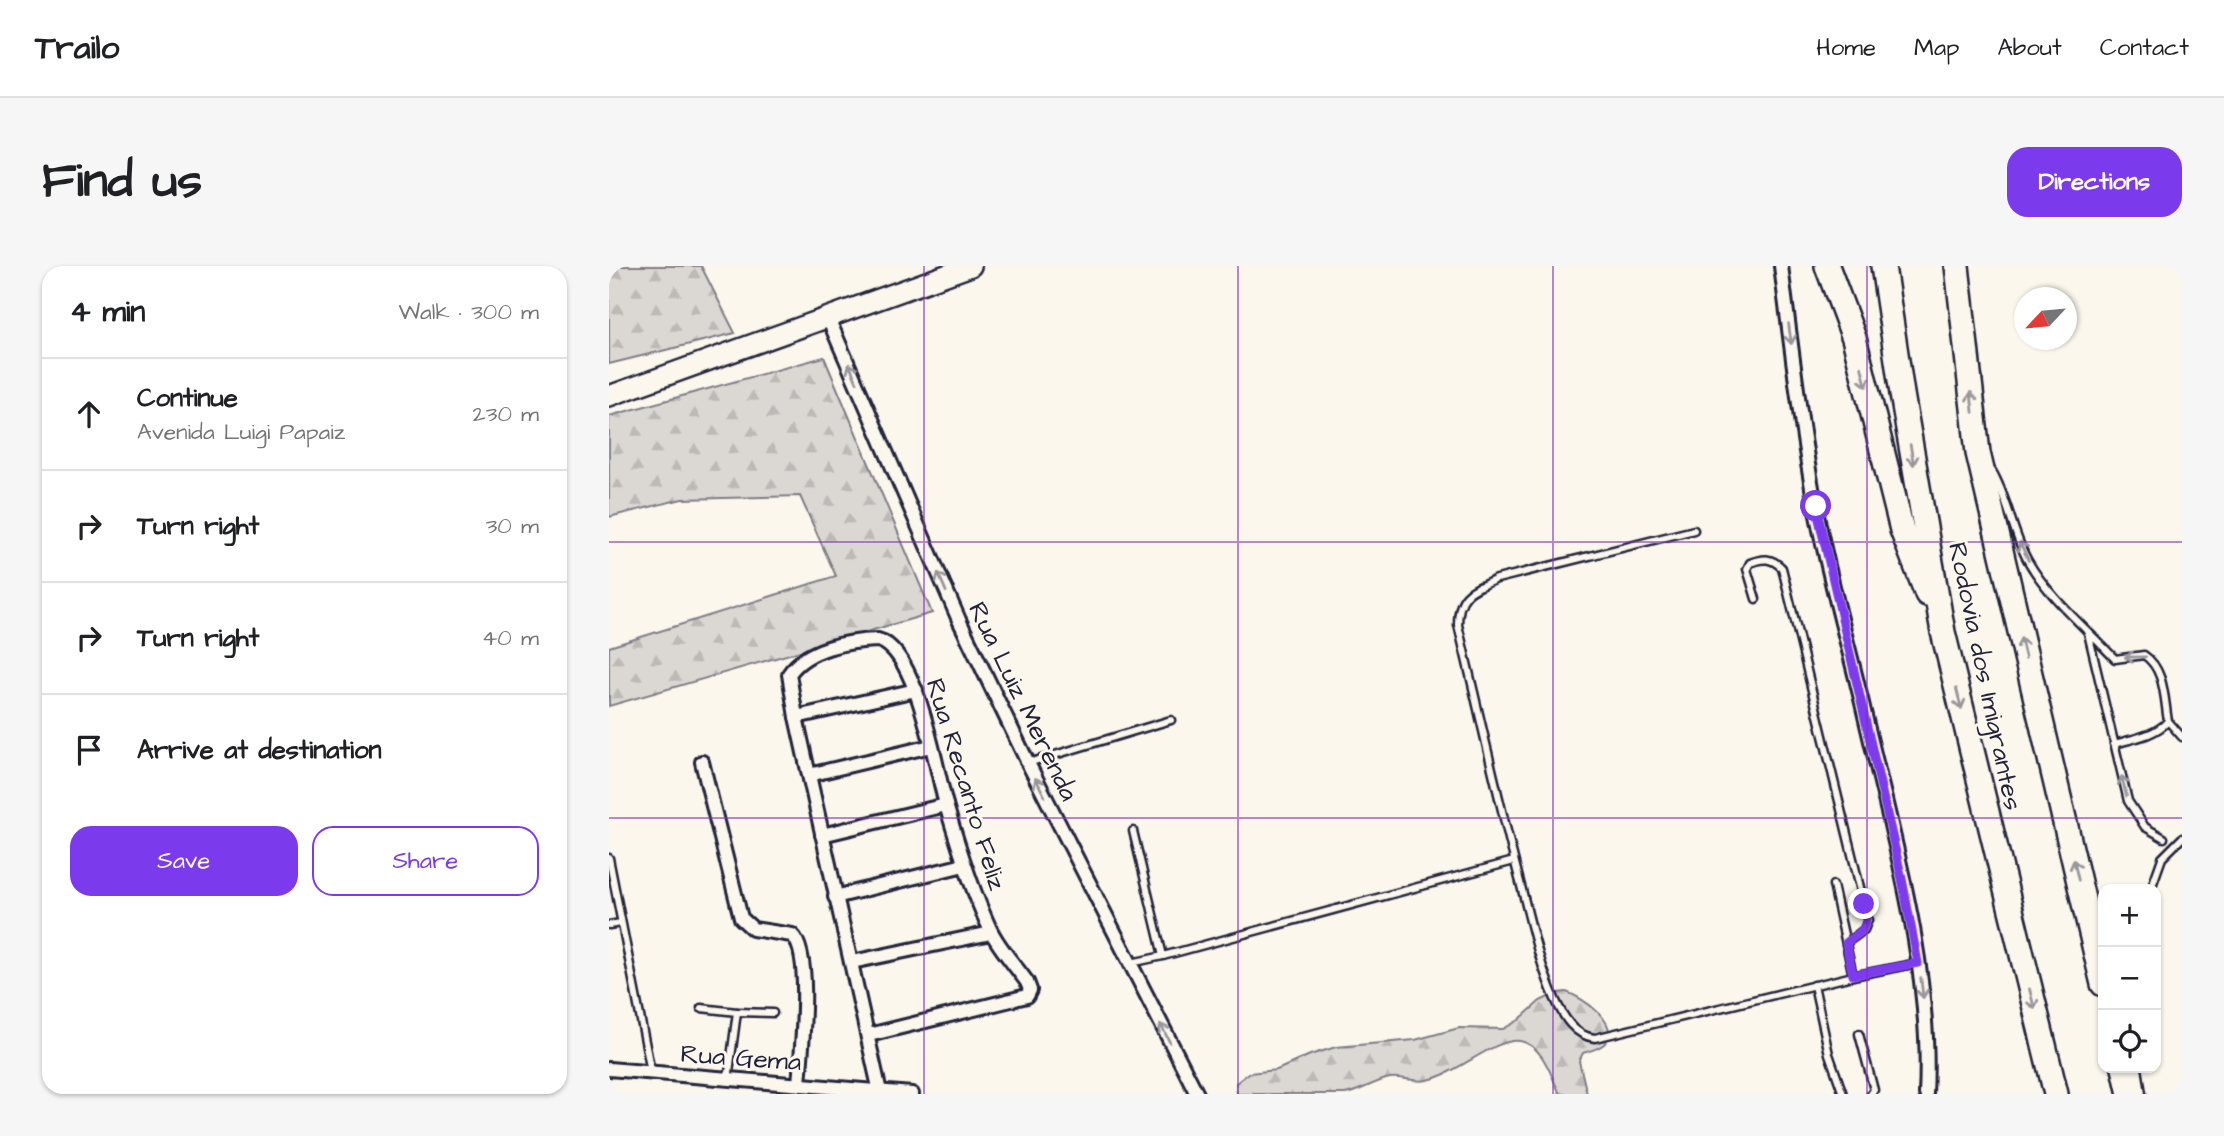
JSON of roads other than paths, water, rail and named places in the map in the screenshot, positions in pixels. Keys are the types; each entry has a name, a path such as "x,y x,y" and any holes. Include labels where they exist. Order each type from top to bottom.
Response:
{"highway":[{"path":"1827,266 1854,338 1902,530 1943,632"},
{"name":"Rodovia dos Imigrantes","path":"1883,266 1943,632 2056,1094"},
{"name":"Rodovia dos Imigrantes","path":"1957,266 1978,453 2098,963"},
{"path":"2125,1073 2130,1094"}],"main road":[{"path":"609,396 971,266"}],"street":[{"path":"1781,266 1810,477 1899,866 1918,963 1928,1069 1926,1094"},
{"name":"Rua Luiz Merenda","path":"828,318 958,620 1028,764 1197,1094"},
{"name":"Rua Recanto Feliz","path":"869,1035 1027,996 1030,990 991,933 964,865 916,690 903,662 887,642 867,640 818,651 796,665 789,674 835,897 880,1091"},
{"path":"796,717 916,690"},
{"path":"809,775 931,746"},
{"path":"702,762 741,918 753,929 792,935 798,943 804,991 799,1084"},
{"path":"822,835 946,805"},
{"path":"835,897 964,865"},
{"path":"852,962 991,933"},
{"name":"Rua Gema","path":"609,1069 912,1094"}],"lane":[{"path":"1978,453 2000,486 2020,544 2040,580 2115,659 2144,655 2153,661 2158,669 2168,721 2182,737"},
{"path":"1694,530 1497,579 1473,589 1464,597 1458,609 1458,625 1514,861 1545,975 1563,1013 1585,1037 1595,1038 1853,975 1918,963"},
{"path":"1756,599 1747,569 1749,563 1762,559 1774,560 1782,568 1868,920 1864,930 1846,943"},
{"path":"2087,630 2128,800 2145,827 2164,838"},
{"path":"1028,764 1171,720"},
{"path":"2114,744 2142,736 2168,721"},
{"path":"1133,831 1163,956"},
{"path":"2153,884 2162,858 2182,838"},
{"path":"609,858 652,1073"},
{"path":"1129,963 1514,861"},
{"path":"1833,885 1853,975"},
{"path":"609,925 621,923"},
{"path":"1814,985 1829,1054 1843,1094"},
{"path":"701,1008 773,1013"},
{"path":"728,1080 737,1012"},
{"path":"1859,1034 1874,1090 1871,1094"},
{"path":"2139,1073 2142,1094"}]}
